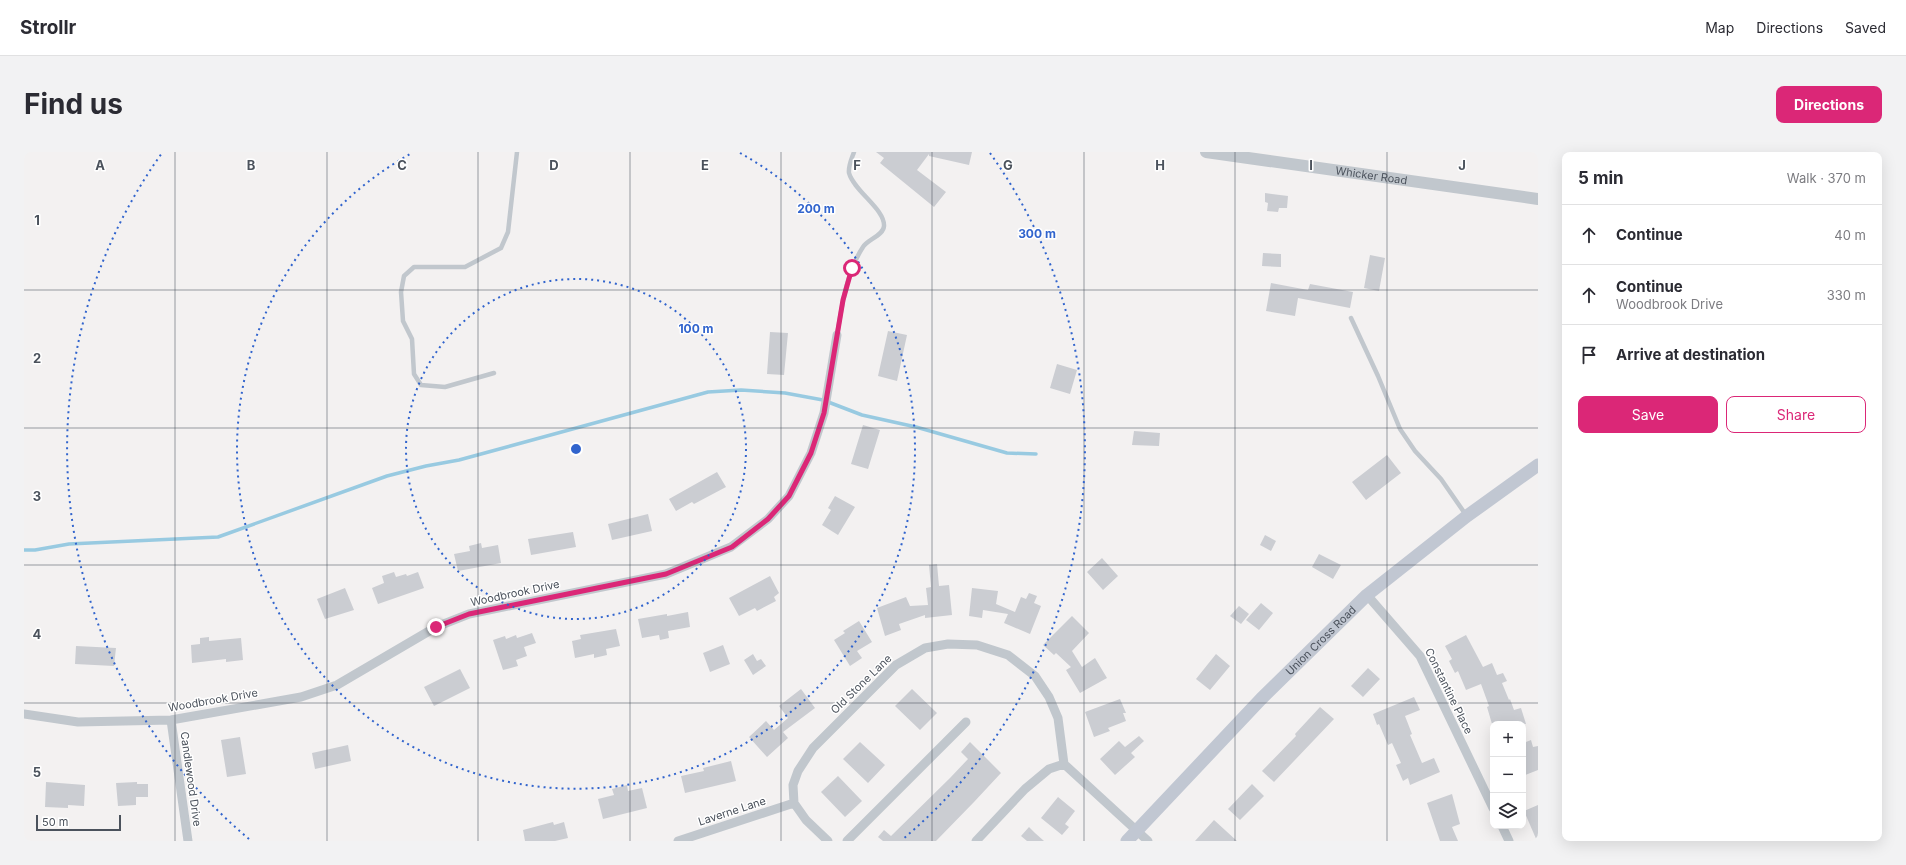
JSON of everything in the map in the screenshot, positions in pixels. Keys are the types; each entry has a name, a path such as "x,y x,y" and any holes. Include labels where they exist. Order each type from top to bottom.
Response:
{"main road":[{"name":"Union Cross Road","path":"1127,841 1261,699 1367,595 1467,516 1538,465"}],"street":[{"name":"Whicker Road","path":"1206,152 1538,199"},
{"name":"Woodbrook Drive","path":"24,714 78,722 171,720 300,697 337,685 436,627 469,614 666,574 732,547 768,519 789,496 811,453 824,413 836,336"},
{"name":"Constantine Place","path":"1367,595 1420,656 1490,802"},
{"name":"Old Stone Lane","path":"794,803 793,785 798,772 814,748 852,707 896,665 926,648 948,644 978,645 1008,655 1035,676 1050,697 1058,718 1064,764"},
{"name":"Candlewood Drive","path":"171,720 188,841"},
{"path":"848,841 966,722"},
{"path":"976,841 1024,789 1049,769 1064,764 1148,841"},
{"path":"794,803 806,820 828,841"},
{"name":"Laverne Lane","path":"678,841 794,803"},
{"path":"1503,829 1509,841"}],"lane":[{"path":"494,373 445,387 421,385 414,374 412,339 403,321 401,292 404,276 414,267 465,267 501,248 508,232 518,152"},
{"path":"836,336 843,300 852,268 864,246 884,229 885,225 882,217 853,181 849,172 854,152"},
{"path":"1351,318 1378,376 1400,429 1414,451 1441,479 1467,516"}],"building":[{"path":"876,152 972,152 969,165 929,156 929,154 917,170 946,192 934,207 880,163 884,158"},
{"path":"1265,193 1288,196 1287,208 1279,208 1278,212 1267,211 1268,203 1265,202"},
{"path":"1263,253 1281,254 1281,267 1262,266"},
{"path":"1370,255 1385,258 1379,291 1364,288"},
{"path":"1271,283 1308,290 1310,284 1353,292 1350,308 1298,298 1295,316 1266,311"},
{"path":"888,331 907,335 897,381 878,376"},
{"path":"770,332 788,333 784,375 767,374"},
{"path":"1057,364 1077,370 1070,394 1050,388"},
{"path":"863,425 880,430 868,469 851,464"},
{"path":"1134,431 1160,433 1159,446 1132,445"},
{"path":"1387,455 1401,473 1366,500 1352,482"},
{"path":"717,472 726,487 694,504 692,502 676,511 669,499"},
{"path":"835,496 855,507 838,535 822,525 831,510 828,508"},
{"path":"648,514 652,531 612,540 608,524"},
{"path":"573,532 576,547 531,555 528,539"},
{"path":"1265,535 1276,541 1271,551 1260,545"},
{"path":"481,543 482,548 498,545 501,563 458,571 454,554 470,551 469,546"},
{"path":"1319,554 1341,565 1333,579 1312,567"},
{"path":"1102,558 1118,576 1103,590 1087,572"},
{"path":"937,564 939,586 949,585 952,615 925,618 925,615 899,624 901,630 885,636 877,608 906,597 910,606 928,605 926,588 931,587 929,565"},
{"path":"394,572 396,577 406,574 407,576 418,572 424,588 378,604 372,588 384,583 382,576"},
{"path":"770,576 779,593 774,597 776,601 757,611 755,608 739,616 729,598"},
{"path":"345,588 354,610 325,619 317,599"},
{"path":"972,588 998,591 996,604 1015,612 1021,597 1026,599 1029,593 1037,596 1034,603 1041,606 1030,634 1004,623 1008,614 983,610 982,618 969,616"},
{"path":"1261,603 1273,613 1259,630 1246,620"},
{"path":"1239,606 1249,614 1241,624 1230,616"},
{"path":"688,612 690,627 668,631 669,638 660,640 659,635 642,638 638,619"},
{"path":"1072,616 1089,633 1072,651 1082,667 1095,658 1107,678 1080,693 1066,670 1071,667 1056,653 1054,655 1043,645"},
{"path":"859,621 872,642 857,651 862,658 850,666 834,640 845,633 843,631"},
{"path":"616,629 620,646 606,649 607,655 594,658 594,654 575,658 572,641 581,639 580,635"},
{"path":"532,633 536,643 524,647 527,656 516,660 518,666 503,670 493,640 505,636 506,639 516,635 517,638"},
{"path":"1466,635 1483,667 1492,663 1497,675 1503,673 1507,681 1502,683 1509,700 1510,699 1514,710 1521,708 1525,721 1491,721 1487,707 1489,706 1481,684 1466,690 1458,671 1455,673 1449,661 1452,659 1445,646"},
{"path":"209,637 209,641 241,638 243,660 226,662 226,659 192,663 191,645 200,644 200,638"},
{"path":"723,645 730,664 710,672 703,653"},
{"path":"76,646 116,648 114,666 75,664"},
{"path":"753,654 757,661 761,659 766,666 753,675 744,660"},
{"path":"1216,654 1230,666 1210,690 1196,679"},
{"path":"1368,668 1380,679 1363,697 1351,686"},
{"path":"460,669 470,688 434,706 424,687"},
{"path":"801,689 815,708 783,732 788,738 767,757 749,737 766,721 774,730 788,718 779,706"},
{"path":"912,689 937,713 920,730 895,706"},
{"path":"1414,697 1420,710 1405,716 1412,734 1410,735 1422,763 1434,758 1440,772 1410,785 1408,778 1403,781 1396,765 1401,763 1392,743 1388,745 1373,714"},
{"path":"1120,699 1126,713 1123,713 1126,721 1108,728 1110,731 1094,737 1085,712"},
{"path":"1320,707 1334,719 1274,782 1262,771 1296,736 1295,734"},
{"path":"1139,736 1144,741 1131,753 1135,757 1115,775 1100,759 1119,741 1125,747"},
{"path":"240,737 246,774 227,777 221,740"},
{"path":"1531,740 1533,747 1538,746 1538,770 1526,775 1526,757 1526,742"},
{"path":"860,742 885,765 868,783 843,759"},
{"path":"970,742 1001,773 974,802 936,841 883,841 878,837 884,830 891,836 950,778 968,759 961,752"},
{"path":"348,745 351,761 315,769 312,753"},
{"path":"731,761 736,781 685,793 681,776 704,771 703,768"},
{"path":"838,776 862,801 845,817 821,792"},
{"path":"46,782 85,785 84,806 68,805 68,808 45,807"},
{"path":"137,782 137,784 148,784 148,797 136,797 136,805 118,806 116,783"},
{"path":"1252,784 1264,796 1240,820 1228,809"},
{"path":"627,785 628,791 642,788 647,808 603,819 598,799 614,795 612,789"},
{"path":"1452,794 1460,824 1452,827 1458,841 1440,841 1427,803"},
{"path":"1058,797 1075,811 1065,824 1069,827 1062,835 1041,818"},
{"path":"1538,805 1538,841 1526,816 1526,810"},
{"path":"1214,820 1237,841 1195,841"},
{"path":"553,822 554,825 564,822 568,838 555,841 525,841 523,830"},
{"path":"1029,827 1044,841 1027,841 1021,836"}],"waterway":[{"path":"24,550 35,550 69,544 218,537 387,476 426,466 459,460 708,392 741,390 785,393 823,400 862,415 916,427 1007,453 1036,454"}],"route":[{"path":"436,627 469,614 666,574 732,547 768,519 789,496 811,453 824,413 836,336 843,300 852,268"}]}
